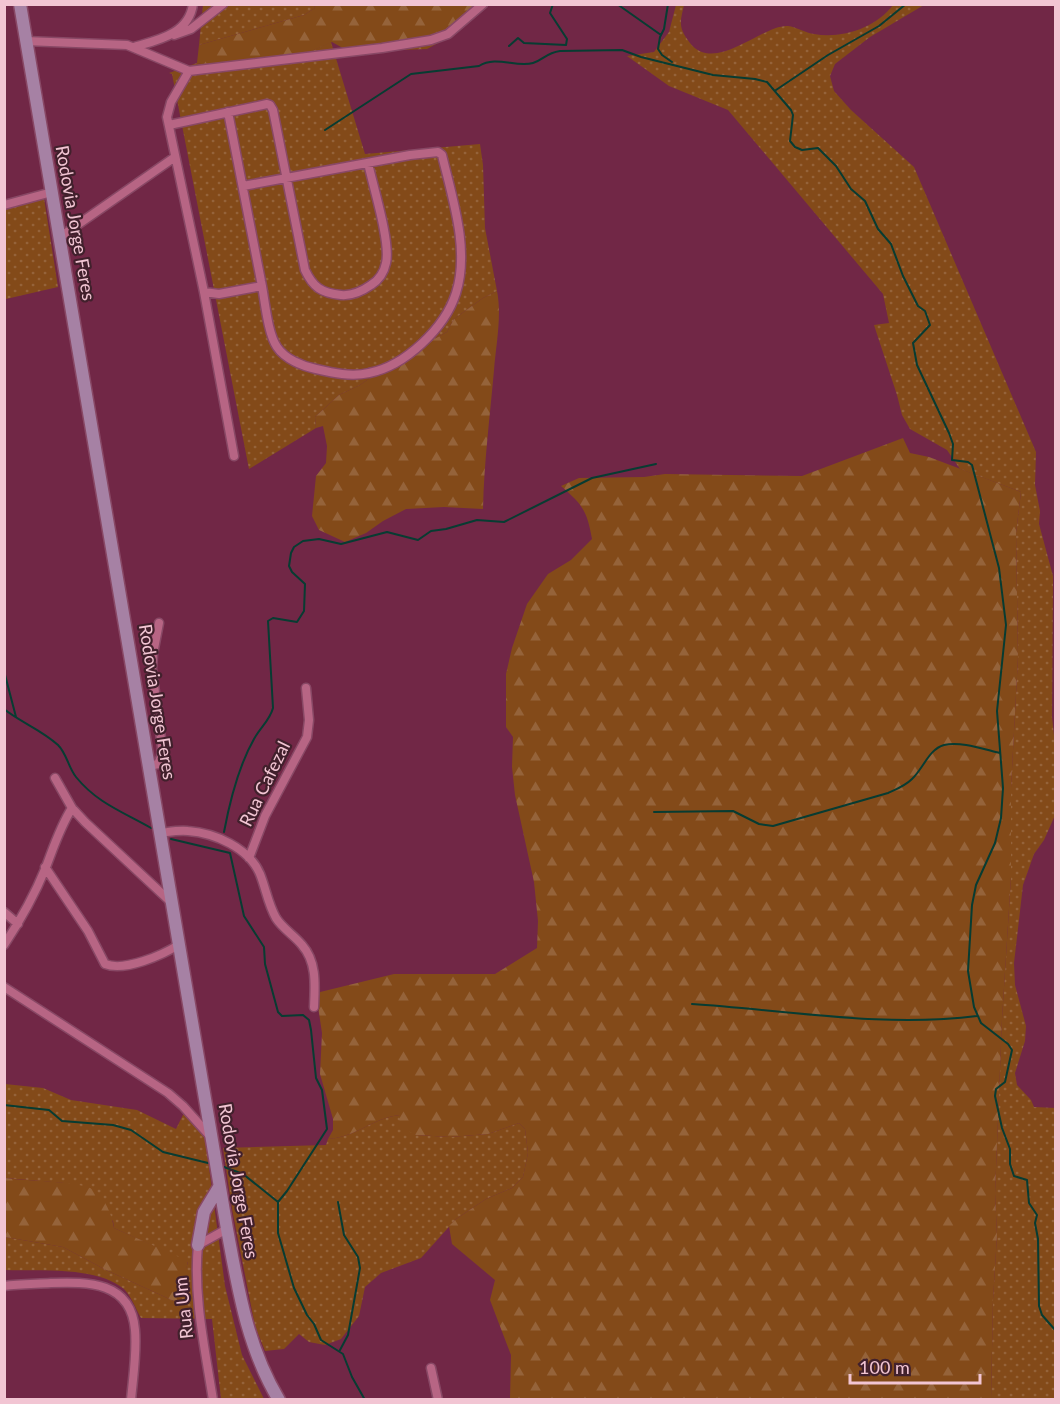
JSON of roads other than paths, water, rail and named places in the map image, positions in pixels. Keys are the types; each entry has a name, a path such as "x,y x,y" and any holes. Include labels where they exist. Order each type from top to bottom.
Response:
{"main road":[{"name":"Rodovia Jorge Feres","path":"20,4 180,944 219,1187 249,1333 265,1374 279,1400"},
{"path":"198,1245 204,1212 219,1187"}],"street":[{"path":"168,36 187,22 193,4"},
{"path":"134,47 191,29 223,4"},
{"path":"25,41 116,43 134,47 189,71 431,40 448,34 483,4"},
{"path":"189,71 169,107 169,125 204,292 234,456"},
{"path":"169,125 270,105 288,178 305,270 311,282 319,289 329,293 351,295 364,290 383,273 387,262 387,244 368,163"},
{"path":"228,112 272,335 282,353 310,368 353,375 370,373 389,366 415,349 437,328 456,292 461,254 442,155 438,152 243,186"},
{"path":"60,237 175,157"},
{"path":"4,206 52,192"},
{"path":"204,292 219,294 262,286"},
{"path":"149,766 158,764 162,747 152,669 154,641 159,623"},
{"name":"Rua Cafezal","path":"249,858 265,816 301,752 307,736 309,720 306,688"},
{"path":"55,778 72,808 108,846 172,903"},
{"path":"4,945 18,924 45,867 54,842 72,808"},
{"name":"Rua Cafezal","path":"160,833 187,831 210,836 238,848 249,858 260,873 267,901 277,920 303,946 310,958 315,972 314,1006"},
{"path":"45,867 88,932 105,964 115,966 156,957 180,944"},
{"path":"4,912 18,924"},
{"path":"4,987 168,1093 212,1138"},
{"path":"198,1245 227,1229"},
{"name":"Rua Um","path":"198,1245 200,1317 213,1400"},
{"path":"4,1286 85,1282 100,1284 114,1291 131,1312 135,1329 135,1363 131,1400"},
{"path":"431,1368 438,1400"}],"waterway":[{"path":"509,46 518,38 524,43 566,45 567,39 550,13 553,4"},
{"path":"617,4 661,35"},
{"path":"668,4 658,49 672,62"},
{"path":"776,90 828,55 879,26 906,4"},
{"path":"325,130 411,74 479,66 492,62 526,64 560,51 622,50 713,75 767,82 793,115 790,141 802,150 818,148 836,166 851,189 865,201 878,229 891,244 918,306 925,311 930,325 913,343 917,365 949,433 953,444 952,460 968,462 972,465 999,568 1006,625 997,711 1003,788 1001,818 995,843 976,885 972,905 968,971 974,1007 981,1023 1008,1044 1012,1050 1005,1082 996,1089 995,1096 1002,1128 1010,1149 1010,1164 1014,1176 1027,1180 1029,1203 1037,1215 1035,1223 1038,1239 1039,1306 1042,1315 1056,1331"},
{"path":"224,832 243,761 273,708 268,621 273,618 297,622 304,611 305,584 289,566 294,547 303,541 319,539 341,544 387,532 418,540 431,531 477,520 504,522 592,478 656,464"},
{"path":"4,671 16,717"},
{"path":"4,709 58,745 76,777 93,794 151,828"},
{"path":"654,812 733,811 759,824 773,826 898,789 907,784 930,755 944,745 965,745 1000,753"},
{"path":"171,839 230,853 244,916 264,947 265,964 278,1012 282,1016 303,1015 309,1020 316,1078 322,1090 327,1129 278,1202 278,1233 294,1288 307,1315 321,1340 343,1354 352,1377 365,1400"},
{"path":"692,1004 870,1019 942,1019 977,1016"},
{"path":"4,1105 49,1110 62,1121 113,1125 131,1130 163,1152 208,1163"},
{"path":"224,1167 243,1174 278,1202"},
{"path":"338,1202 344,1235 358,1257 360,1268 348,1335 340,1350"}]}
